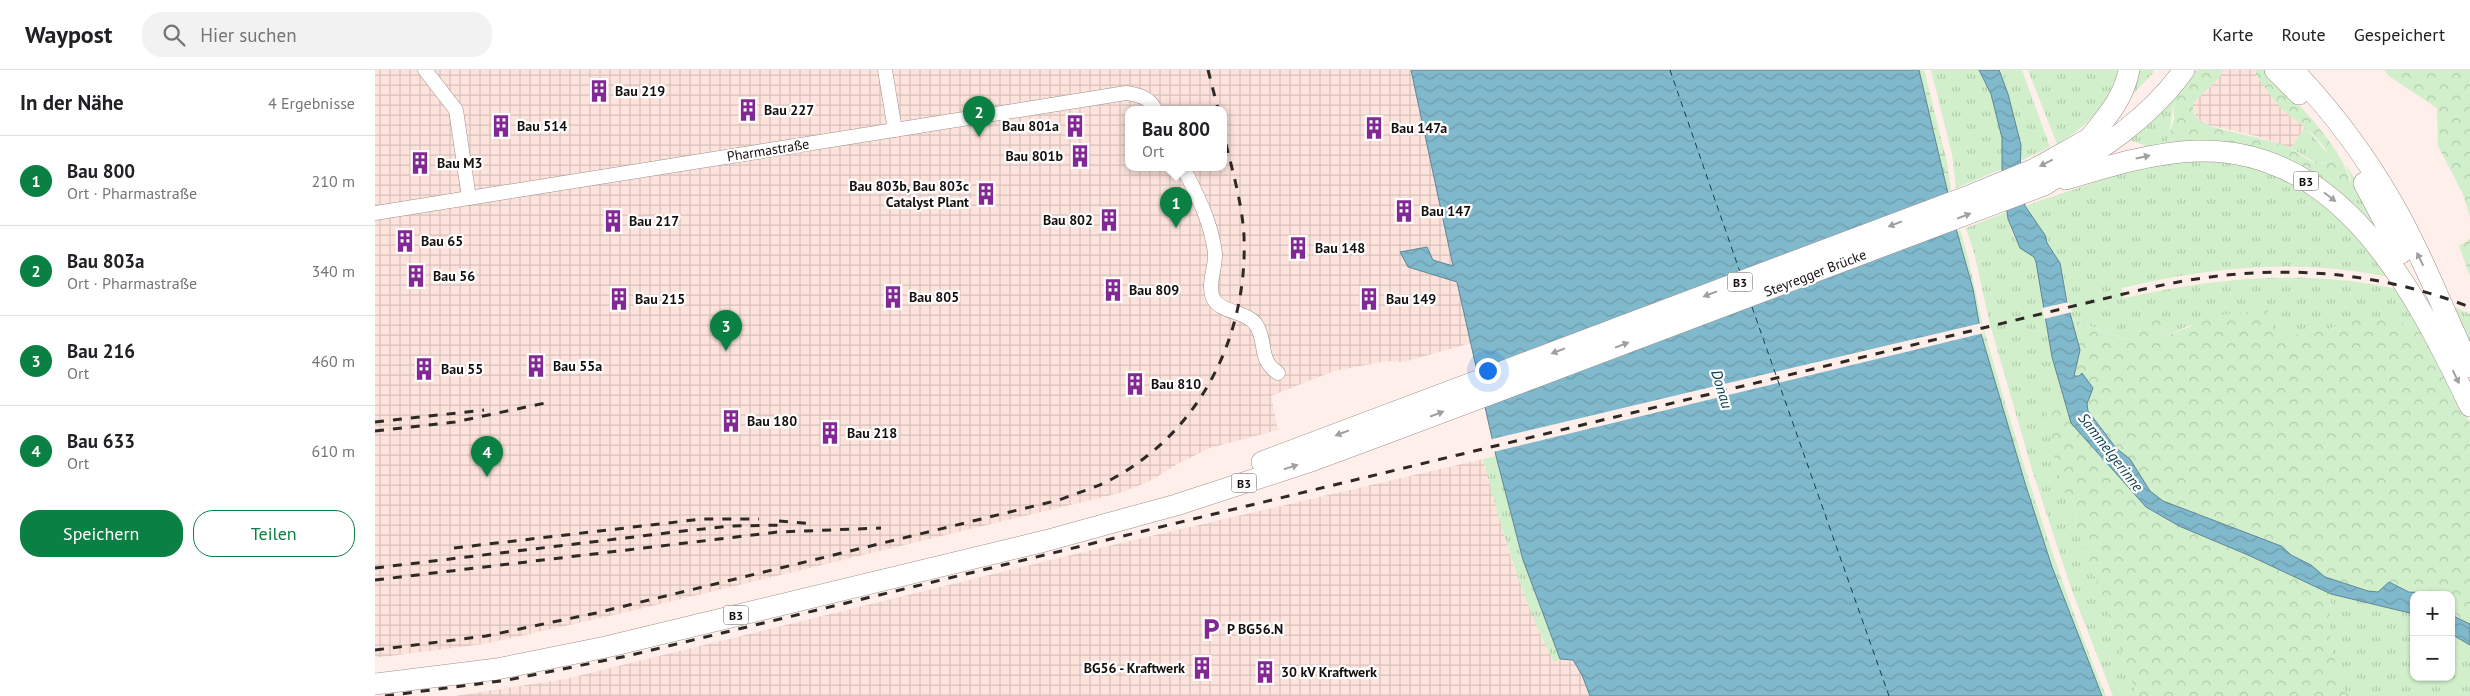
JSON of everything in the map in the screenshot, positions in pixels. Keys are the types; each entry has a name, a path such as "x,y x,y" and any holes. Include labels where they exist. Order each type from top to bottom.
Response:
{"main road":[{"path":"2092,155 2125,85 2129,70"},
{"name":"B3","path":"2092,155 2113,124 2167,70"},
{"name":"B3","path":"2092,155 2128,129 2155,106 2184,70"},
{"name":"B3","path":"2275,70 2316,114 2372,196 2423,298 2441,348"},
{"path":"2293,70 2341,124 2394,206 2470,366"},
{"name":"B3","path":"2092,155 2147,156 2197,151 2247,157 2296,175 2340,205 2370,236 2404,284 2441,348 2470,406"},
{"name":"Steyregger Brücke","path":"1390,423 2044,185 2092,155"},
{"name":"Steyregger Brücke","path":"1390,423 2035,169 2092,155"},
{"name":"B3","path":"375,672 447,664 553,646 1039,530 1178,491 1390,423"},
{"name":"B3","path":"375,684 488,670 555,658 1035,544 1176,505 1314,460 1390,423"}],"street":[{"path":"425,70 456,110 469,198"},
{"path":"885,70 895,130"},
{"name":"Pharmastraße","path":"375,213 1126,92 1144,97 1153,106"},
{"path":"1185,171 1207,218 1211,234 1215,256 1211,287 1214,301 1252,320 1258,328 1264,357 1270,367 1278,373"}],"shaded area":[{"path":"375,70 1411,70 1471,343 1404,362 1387,361 1334,371 1271,396 1278,430 1210,448 1179,463 1148,482 1120,493 627,612 484,644 375,658"},
{"path":"2223,70 2256,70 2256,75 2287,113 2305,127 2291,148 2256,136 2204,124 2197,119 2193,110 2193,103 2219,78"},
{"path":"1483,459 1512,562 1541,636 1554,661 1560,659 1572,660 1582,675 1590,696 455,696 565,679 1108,546"}],"green space":[{"path":"1919,70 1924,70 1947,162 1951,190 1947,191"},
{"path":"1931,70 1979,70 1991,94 2002,138 2002,169 1956,188 1952,154"},
{"path":"1999,70 2022,70 2050,147 2020,161 2017,127"},
{"path":"2028,70 2118,70 2103,104 2078,130 2057,144"},
{"path":"2132,70 2153,70 2154,72 2128,99"},
{"path":"2195,70 2223,70 2219,78 2193,103 2194,112 2199,120 2205,124 2288,147 2316,163 2326,162 2329,155 2321,143 2279,106 2256,75 2256,70 2265,70 2305,111 2334,149 2345,167 2350,183 2349,197 2343,201 2312,177 2169,146 2167,141 2174,119 2173,97"},
{"path":"2384,70 2470,70 2470,217 2463,194 2438,146 2437,108 2390,77"},
{"path":"2173,97 2169,146 2150,147 2129,140"},
{"path":"2305,127 2329,155 2326,162 2316,163 2291,148"},
{"path":"2232,158 2319,194 2394,278 2325,268 2258,267 2191,274 2122,288 2124,298 2193,285 2262,278 2331,279 2366,283 2401,290 2425,335 2356,318 2326,330 2275,339 2268,311 2188,326 2163,337 2160,311 2137,322 2127,340 2072,319 2060,262 2047,243 2045,235 2025,206 2131,170 2137,165"},
{"path":"2346,165 2368,199 2405,274 2343,201 2351,180"},
{"path":"2007,212 2015,239 2034,257 2036,262 2052,357 2061,391 2052,397 2056,467 2137,696 2113,696 2072,591 2033,473 1989,321 1975,256 1966,228"},
{"path":"1960,230 1968,256 1986,337 2027,473 2056,563 2106,696 2102,696 2052,567 2025,483 1981,334 1973,289 1957,232"},
{"path":"2470,239 2470,276 2459,246"},
{"path":"2451,305 2470,314 2470,343"},
{"path":"2268,310 2275,338 2326,330 2355,318 2399,322 2425,335 2470,423 2470,624 2455,617 2455,591 2410,591 2389,582 2378,592 2368,591 2325,577 2311,565 2291,555 2281,546 2163,501 2150,491 2130,459 2116,448 2088,411 2087,404 2093,388 2082,373 2079,376 2074,376 2080,350 2072,319 2126,340 2137,322 2160,311 2163,337 2220,315"},
{"path":"2061,391 2071,423 2146,507 2179,526 2248,555 2331,594 2330,632 2333,655 2344,691 2357,696 2137,696 2056,467 2046,412 2052,397"},
{"path":"1496,456 1523,560 1560,659 1554,662 1522,588 1497,511 1483,459"},
{"path":"2331,594 2410,613 2410,681 2455,681 2455,636 2470,645 2470,696 2357,696 2344,691 2331,643"}],"water":[{"name":"Donau","path":"1411,70 1919,70 1957,232 1973,289 1981,334 2052,567 2102,696 1590,696 1582,675 1573,660 1560,659 1523,560 1496,456 1457,282 1408,267 1400,252 1427,247 1433,260 1453,266"},
{"name":"Sammelgerinne","path":"1979,70 1999,70 2008,94 2021,145 2020,171 2025,206 2045,235 2047,243 2060,263 2067,302 2080,350 2074,376 2079,376 2082,373 2093,388 2087,404 2088,411 2116,448 2130,459 2150,491 2163,501 2281,546 2291,555 2311,565 2325,577 2368,591 2378,592 2389,582 2410,592 2410,613 2331,594 2248,555 2179,526 2146,507 2071,423 2052,357 2036,262 2034,257 2020,248 2008,219 2002,178 2002,138 1991,94"},
{"path":"2455,617 2470,624 2470,645 2455,636"}],"pier":[{"path":"2069,302 2072,312 2044,319 2042,308"},
{"path":"1982,323 1984,333 1493,452 1492,439"}],"ferry route":[{"path":"1670,70 1740,272"},
{"path":"1752,307 1889,696"}],"railway":[{"path":"1208,70 1217,106"},
{"path":"375,650 486,636 596,613 1059,500 1112,479 1143,459 1171,435 1194,407 1213,377 1227,344 1238,309 1243,273 1244,236 1239,197 1227,148"},
{"path":"385,696 508,680 627,656 2182,281 2266,272 2347,276 2429,293 2470,307"},
{"path":"375,431 455,422 550,402"},
{"path":"375,422 484,410"},
{"path":"454,548 702,519 759,519"},
{"path":"779,521 814,524"},
{"path":"375,568 730,526 785,525"},
{"path":"375,580 778,532 881,528"}],"place":[{"name":"Bau 219","path":"599,91"},
{"name":"Bau 227","path":"748,110"},
{"name":"Bau 514","path":"501,126"},
{"name":"Bau 801a","path":"1075,126"},
{"name":"Bau 147a","path":"1374,128"},
{"name":"Bau 803a","path":"979,137"},
{"name":"Bau 801b","path":"1080,156"},
{"name":"Bau M3","path":"420,163"},
{"name":"Bau 803b, Bau 803c Catalyst Plant","path":"986,194"},
{"name":"Bau 147","path":"1404,211"},
{"name":"Bau 802","path":"1109,220"},
{"name":"Bau 217","path":"613,221"},
{"name":"Bau 800","path":"1176,228"},
{"name":"Bau 65","path":"405,241"},
{"name":"Bau 148","path":"1298,248"},
{"name":"Bau 56","path":"416,276"},
{"name":"Bau 809","path":"1113,290"},
{"name":"Bau 805","path":"893,297"},
{"name":"Bau 215","path":"619,299"},
{"name":"Bau 149","path":"1369,299"},
{"name":"Bau 216","path":"726,351"},
{"name":"Bau 55a","path":"536,366"},
{"name":"Bau 55","path":"424,369"},
{"name":"Bau 810","path":"1135,384"},
{"name":"Bau 180","path":"731,421"},
{"name":"Bau 218","path":"830,433"},
{"name":"Bau 633","path":"487,477"},
{"name":"P BG56.N","path":"1211,629"},
{"name":"BG56 - Kraftwerk","path":"1202,668"},
{"name":"30 kV Kraftwerk","path":"1265,672"}]}
